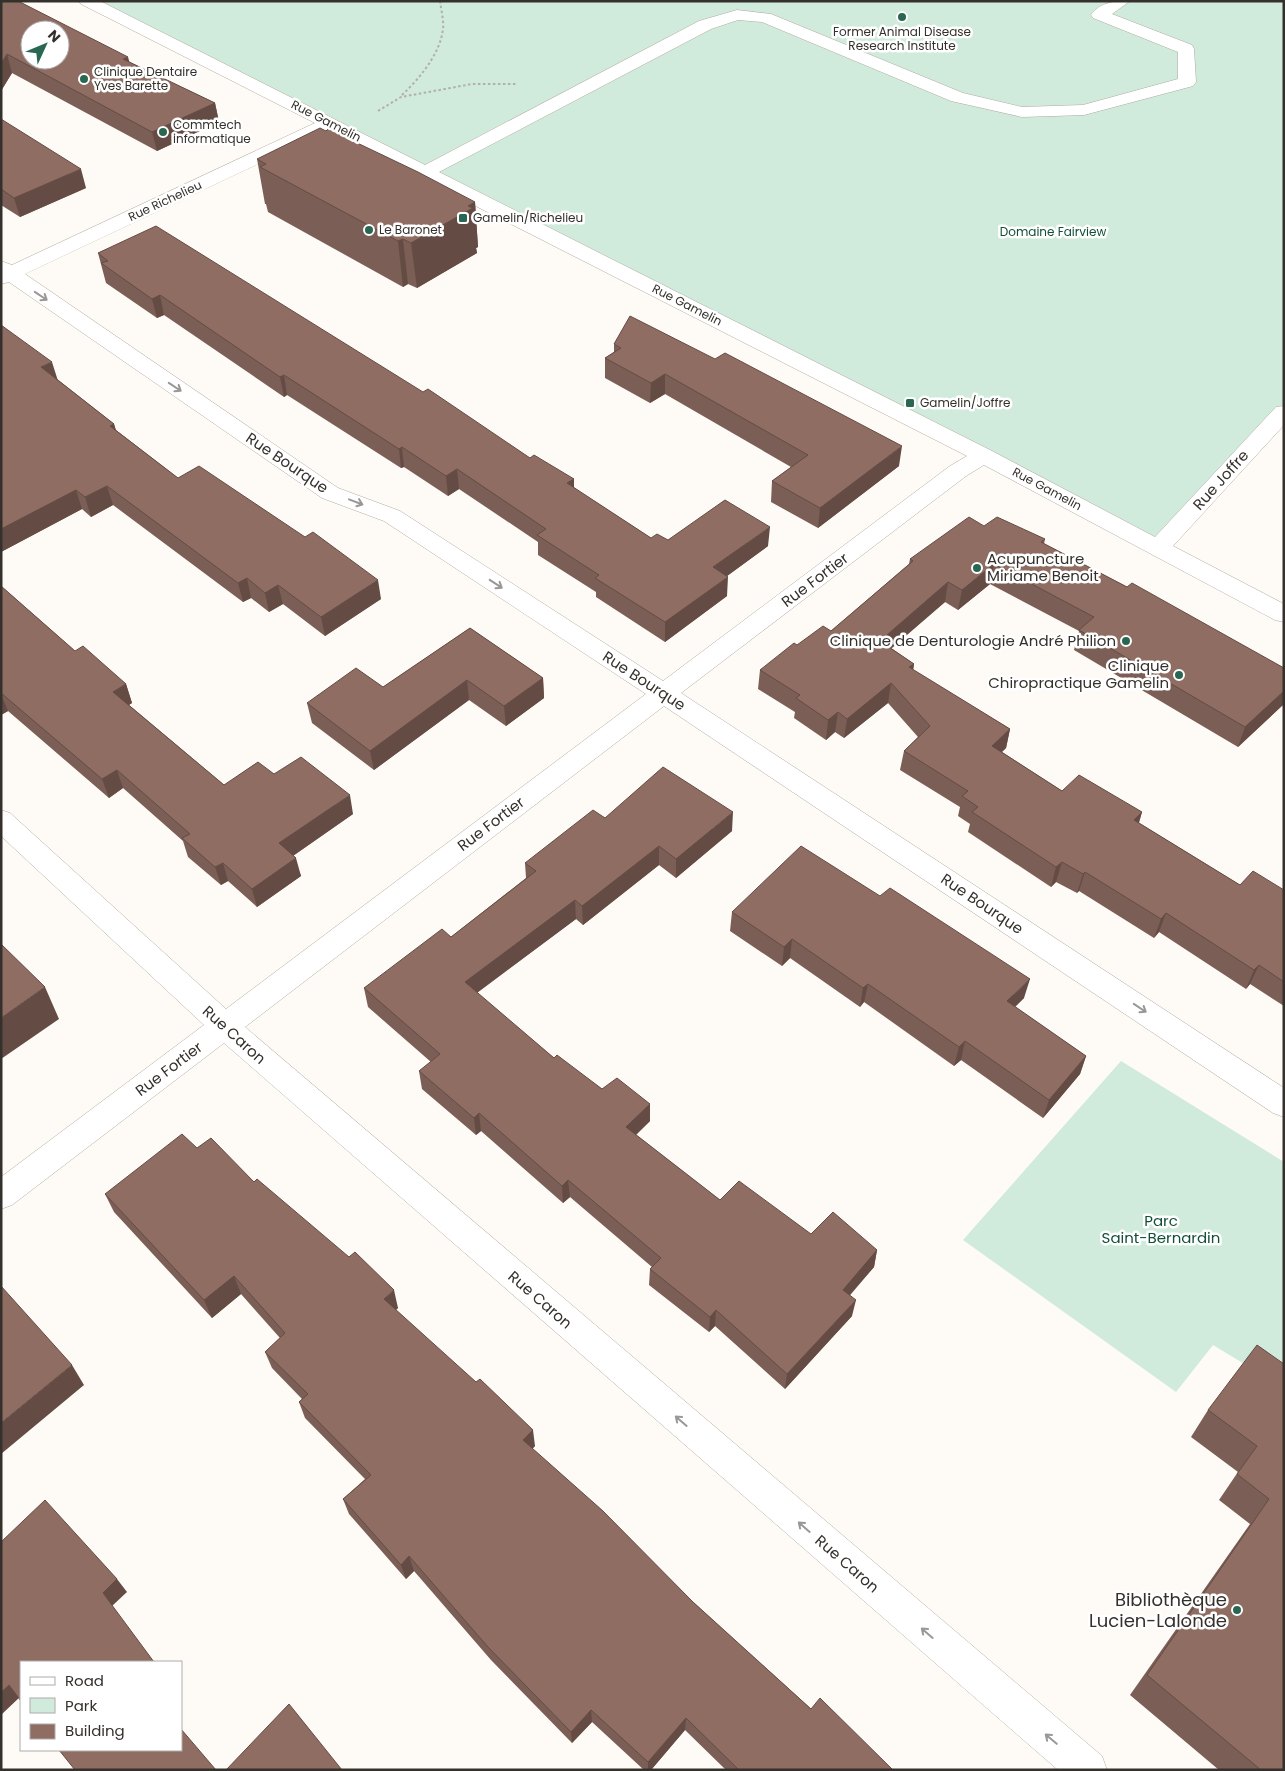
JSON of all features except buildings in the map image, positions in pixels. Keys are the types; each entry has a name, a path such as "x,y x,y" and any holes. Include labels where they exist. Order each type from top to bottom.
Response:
{"street":[{"name":"Rue Gamelin","path":"87,1 984,456 1284,614"},
{"path":"425,172 705,25 738,15 765,17 957,97 1022,112 1084,110 1187,82 1186,48 1099,15 1122,1"},
{"name":"Rue Richelieu","path":"5,273 330,123"},
{"name":"Rue Bourque","path":"5,273 330,492 392,516 1284,1104"},
{"name":"Rue Joffre","path":"1158,548 1284,412"},
{"name":"Rue Fortier","path":"1,1195 958,471 984,456"},
{"name":"Rue Caron","path":"1,820 224,1027 1088,1770"}],"path":[{"path":"377,112 401,97 411,88 433,54 443,28 440,1"},
{"path":"401,97 472,84 520,84"}],"green space":[{"name":"Domaine Fairview","path":"87,1 1284,1 1284,411 1158,548"},
{"name":"Parc Saint-Bernardin","path":"1121,1061 1284,1162 1284,1388 1213,1345 1176,1392 963,1240"}],"place":[{"name":"Former Animal Disease Research Institute","path":"902,17"},
{"name":"Clinique Dentaire Yves Barette","path":"84,79"},
{"name":"Commtech informatique","path":"163,132"},
{"name":"Gamelin/Richelieu","path":"463,218"},
{"name":"Le Baronet","path":"369,230"},
{"name":"Gamelin/Joffre","path":"910,403"},
{"name":"Acupuncture Miriame Benoit","path":"977,568"},
{"name":"Clinique de Denturologie André Philion","path":"1126,641"},
{"name":"Clinique Chiropractique Gamelin","path":"1179,675"},
{"name":"Bibliothèque Lucien-Lalonde","path":"1237,1610"}]}
